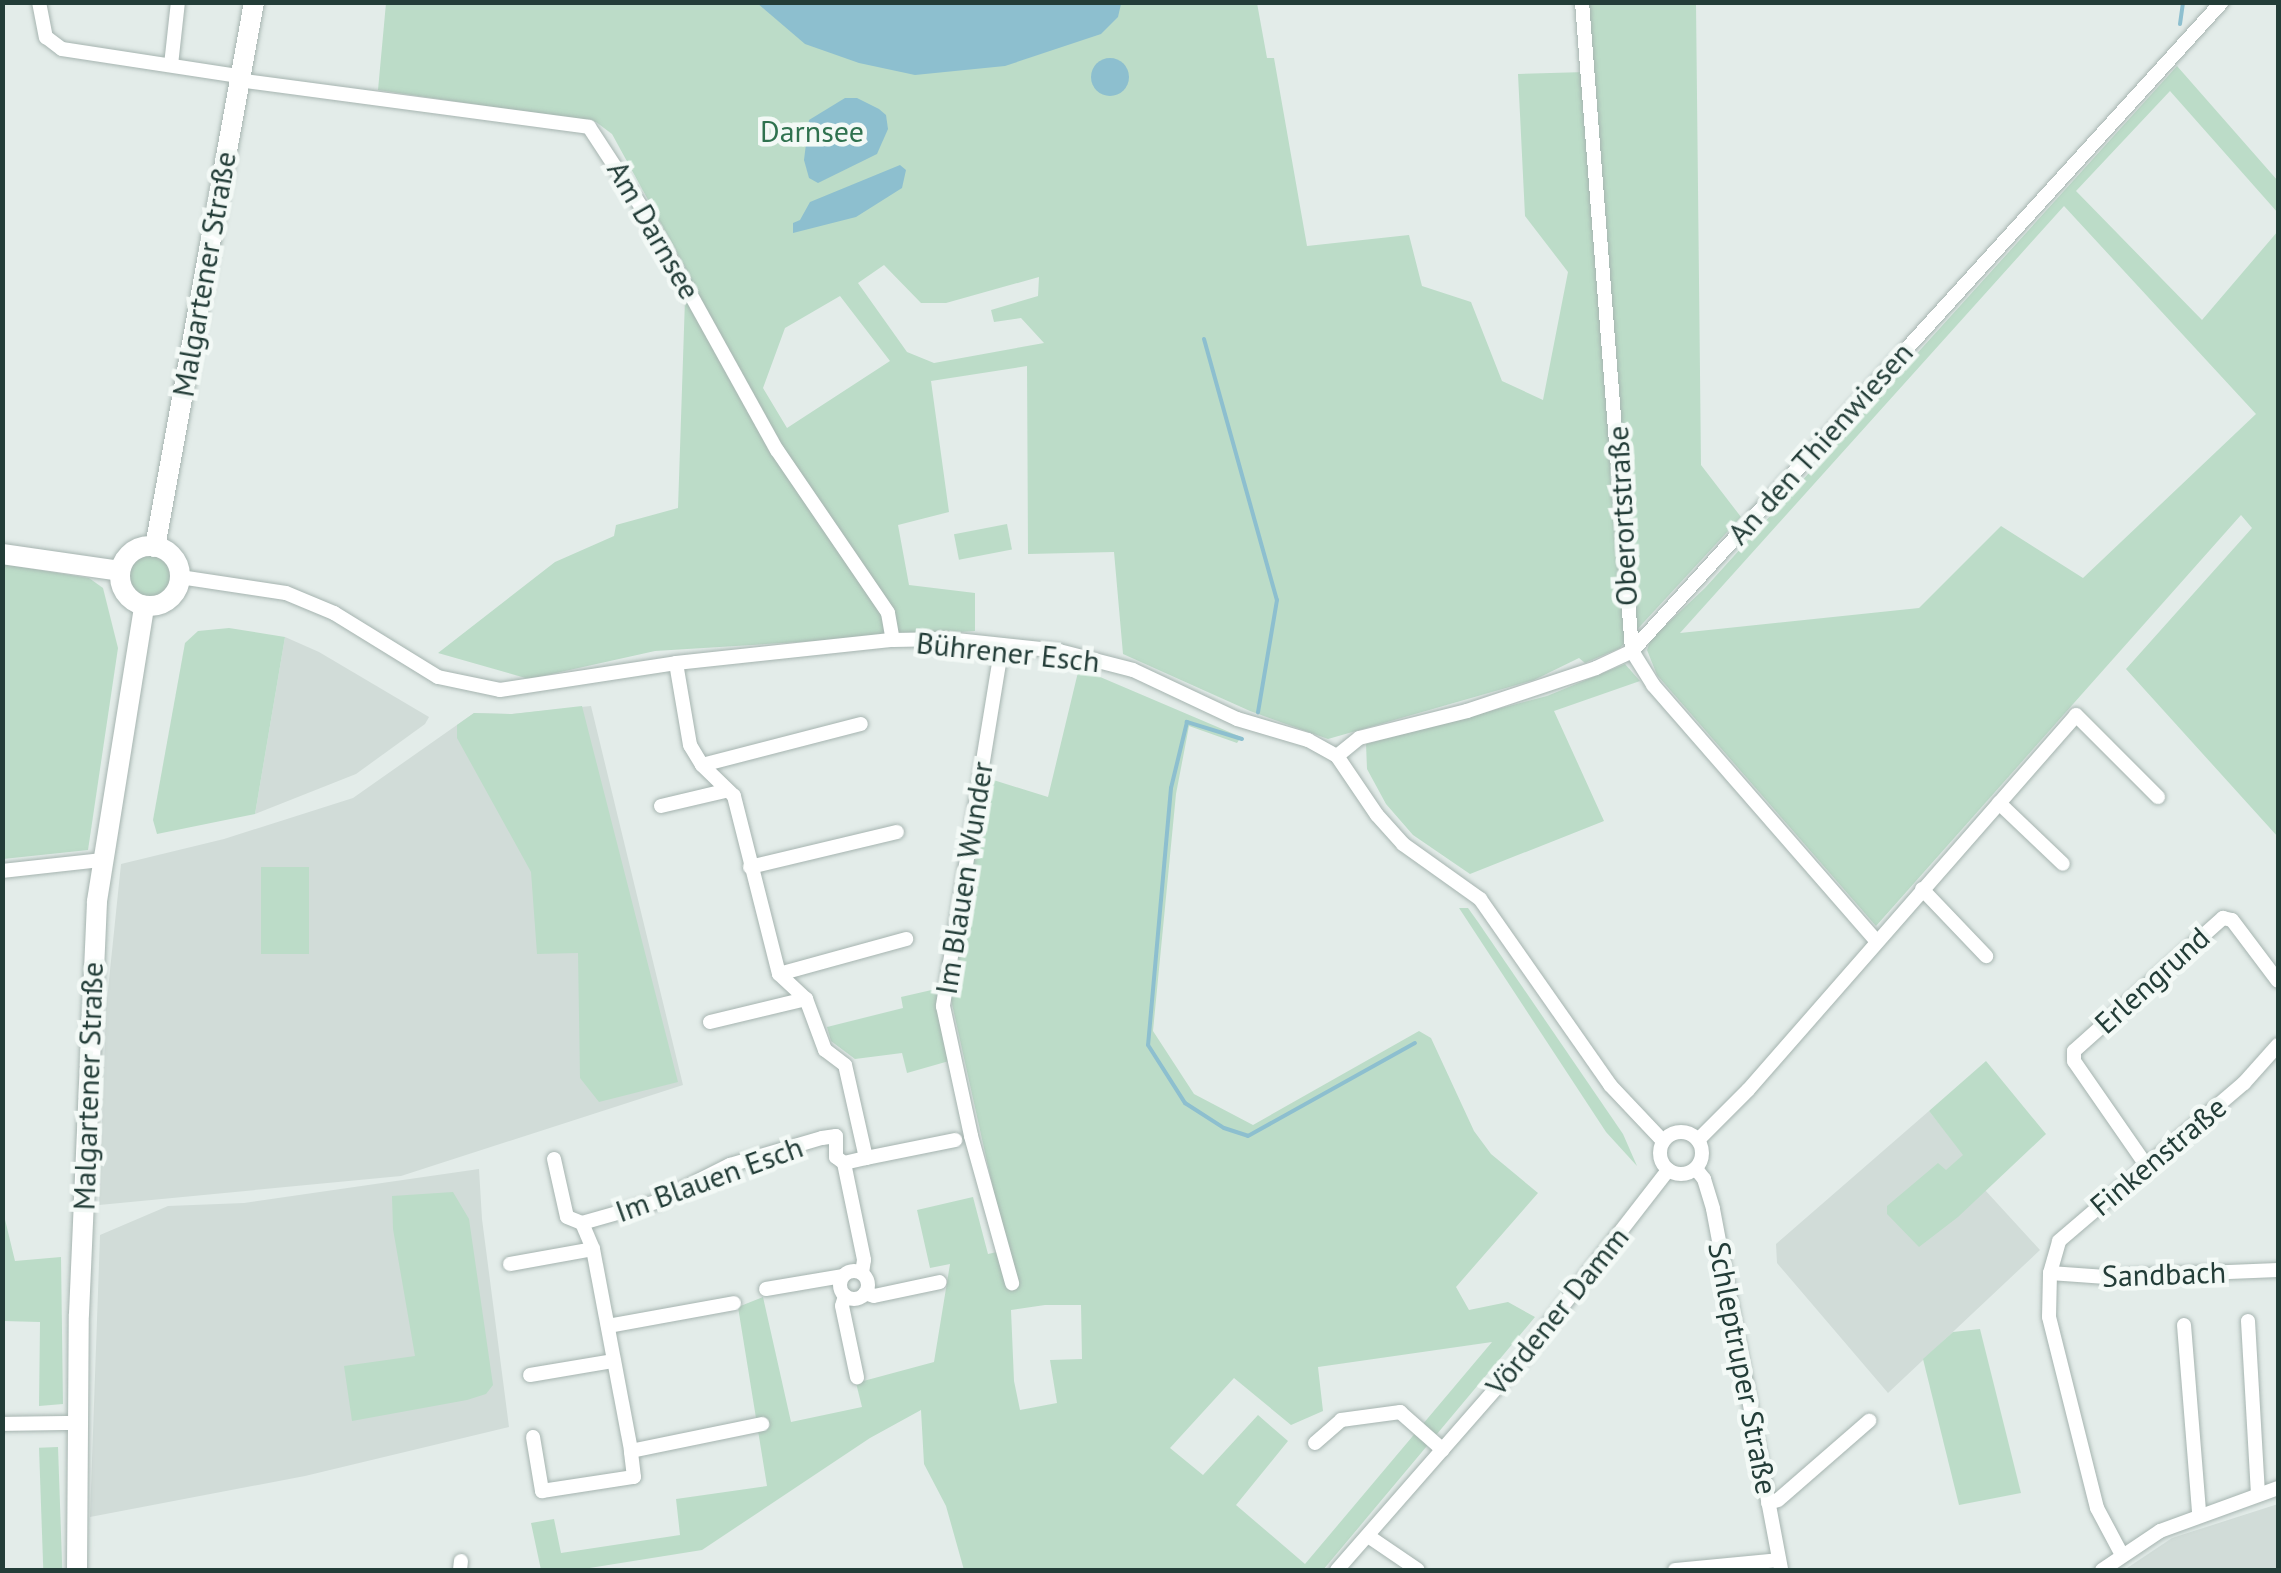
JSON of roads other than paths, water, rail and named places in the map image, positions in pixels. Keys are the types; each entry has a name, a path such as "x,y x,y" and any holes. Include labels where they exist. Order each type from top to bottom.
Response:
{"street":[{"path":"39,2 46,37 62,49 238,78"},
{"path":"171,65 178,2"},
{"name":"Malgartener Straße","path":"155,546 254,2"},
{"name":"Oberortstraße","path":"1582,2 1632,651 1653,685 1876,941"},
{"name":"An den Thienwiesen","path":"1338,756 1359,738 1467,711 1596,668 1632,651 2222,2"},
{"name":"Am Darnsee","path":"238,78 589,127 655,230 777,450 888,613 893,640"},
{"path":"155,546 172,556 180,577 170,599 144,606 124,594 120,571 129,554 155,546"},
{"path":"2,554 120,571"},
{"name":"Bührener Esch","path":"180,577 286,592 334,613 415,666 470,686 533,689 676,663 893,640 1002,645 1060,651 1114,664 1238,719 1322,745 1338,756"},
{"name":"Malgartener Straße","path":"78,1570 76,1423 90,1024 102,860 144,606"},
{"name":"Im Blauen Wunder","path":"1002,645 943,1006 972,1136 1012,1283"},
{"path":"676,663 690,745 702,765 734,796 779,974 806,999 825,1050 844,1065 866,1158"},
{"path":"1698,1140 1748,1090 2076,715 2158,798"},
{"path":"702,765 861,724"},
{"path":"1338,756 1377,815 1403,844 1480,899 1610,1086 1663,1141"},
{"path":"661,806 725,791"},
{"path":"1998,803 2062,864"},
{"path":"750,867 897,832"},
{"path":"2,871 102,860"},
{"path":"1922,889 1986,956"},
{"name":"Erlengrund","path":"2146,1164 2074,1061 2074,1052 2222,918 2232,920 2278,980"},
{"path":"779,974 906,940"},
{"path":"710,1022 806,999"},
{"name":"Finkenstraße","path":"2050,1274 2059,1241 2244,1083 2278,1045"},
{"name":"Im Blauen Esch","path":"554,1159 568,1217 582,1223 656,1202 730,1165 858,1127"},
{"path":"1681,1131 1698,1140 1702,1158 1696,1169 1679,1174 1668,1170 1660,1153 1663,1141 1681,1131"},
{"name":"Im Blauen Esch","path":"836,1136 836,1156 844,1164 864,1260 862,1274"},
{"name":"Im Blauen Esch","path":"844,1164 955,1140"},
{"name":"Schleptruper Straße","path":"1696,1169 1710,1193 1780,1565"},
{"name":"Vördener Damm","path":"1337,1570 1543,1332 1668,1170"},
{"name":"Im Blauen Esch","path":"582,1223 592,1248 631,1451"},
{"name":"Im Blauen Esch","path":"510,1264 592,1248"},
{"name":"Sandbach","path":"2050,1274 2106,1277 2278,1270"},
{"path":"766,1289 842,1276 850,1271 862,1274 868,1282 866,1293 856,1299 844,1296"},
{"path":"2050,1274 2048,1316 2082,1453 2097,1508 2122,1555"},
{"path":"842,1276 842,1306 858,1377"},
{"path":"866,1293 874,1296 940,1282"},
{"path":"608,1326 734,1303"},
{"path":"2248,1321 2258,1496"},
{"path":"2184,1324 2200,1514"},
{"path":"530,1374 614,1360"},
{"path":"1315,1443 1341,1420 1400,1412 1444,1450"},
{"path":"1768,1502 1778,1500 1869,1420"},
{"path":"2,1424 76,1423"},
{"path":"533,1438 542,1491 634,1477 631,1451 762,1424"},
{"path":"2102,1570 2160,1530 2278,1488"},
{"path":"1368,1536 1418,1570"},
{"path":"1675,1570 1780,1565"}],"water":[{"name":"Darnsee","path":"757,3 1121,4 1118,17 1101,34 1005,66 915,75 859,63 805,44"},
{"path":"1110,58 1123,64 1129,77 1123,90 1110,96 1097,90 1091,77 1097,64"},
{"path":"845,98 857,98 879,109 886,115 888,129 877,154 818,183 809,178 804,160 809,120"},
{"path":"900,165 906,170 902,188 856,217 793,233 793,223 800,220 810,202"}],"waterway":[{"path":"2180,24 2183,2"},
{"path":"1204,339 1277,600 1258,712"},
{"path":"1242,739 1187,722 1171,788 1148,1045 1185,1103 1224,1128 1248,1136 1415,1043"}]}
